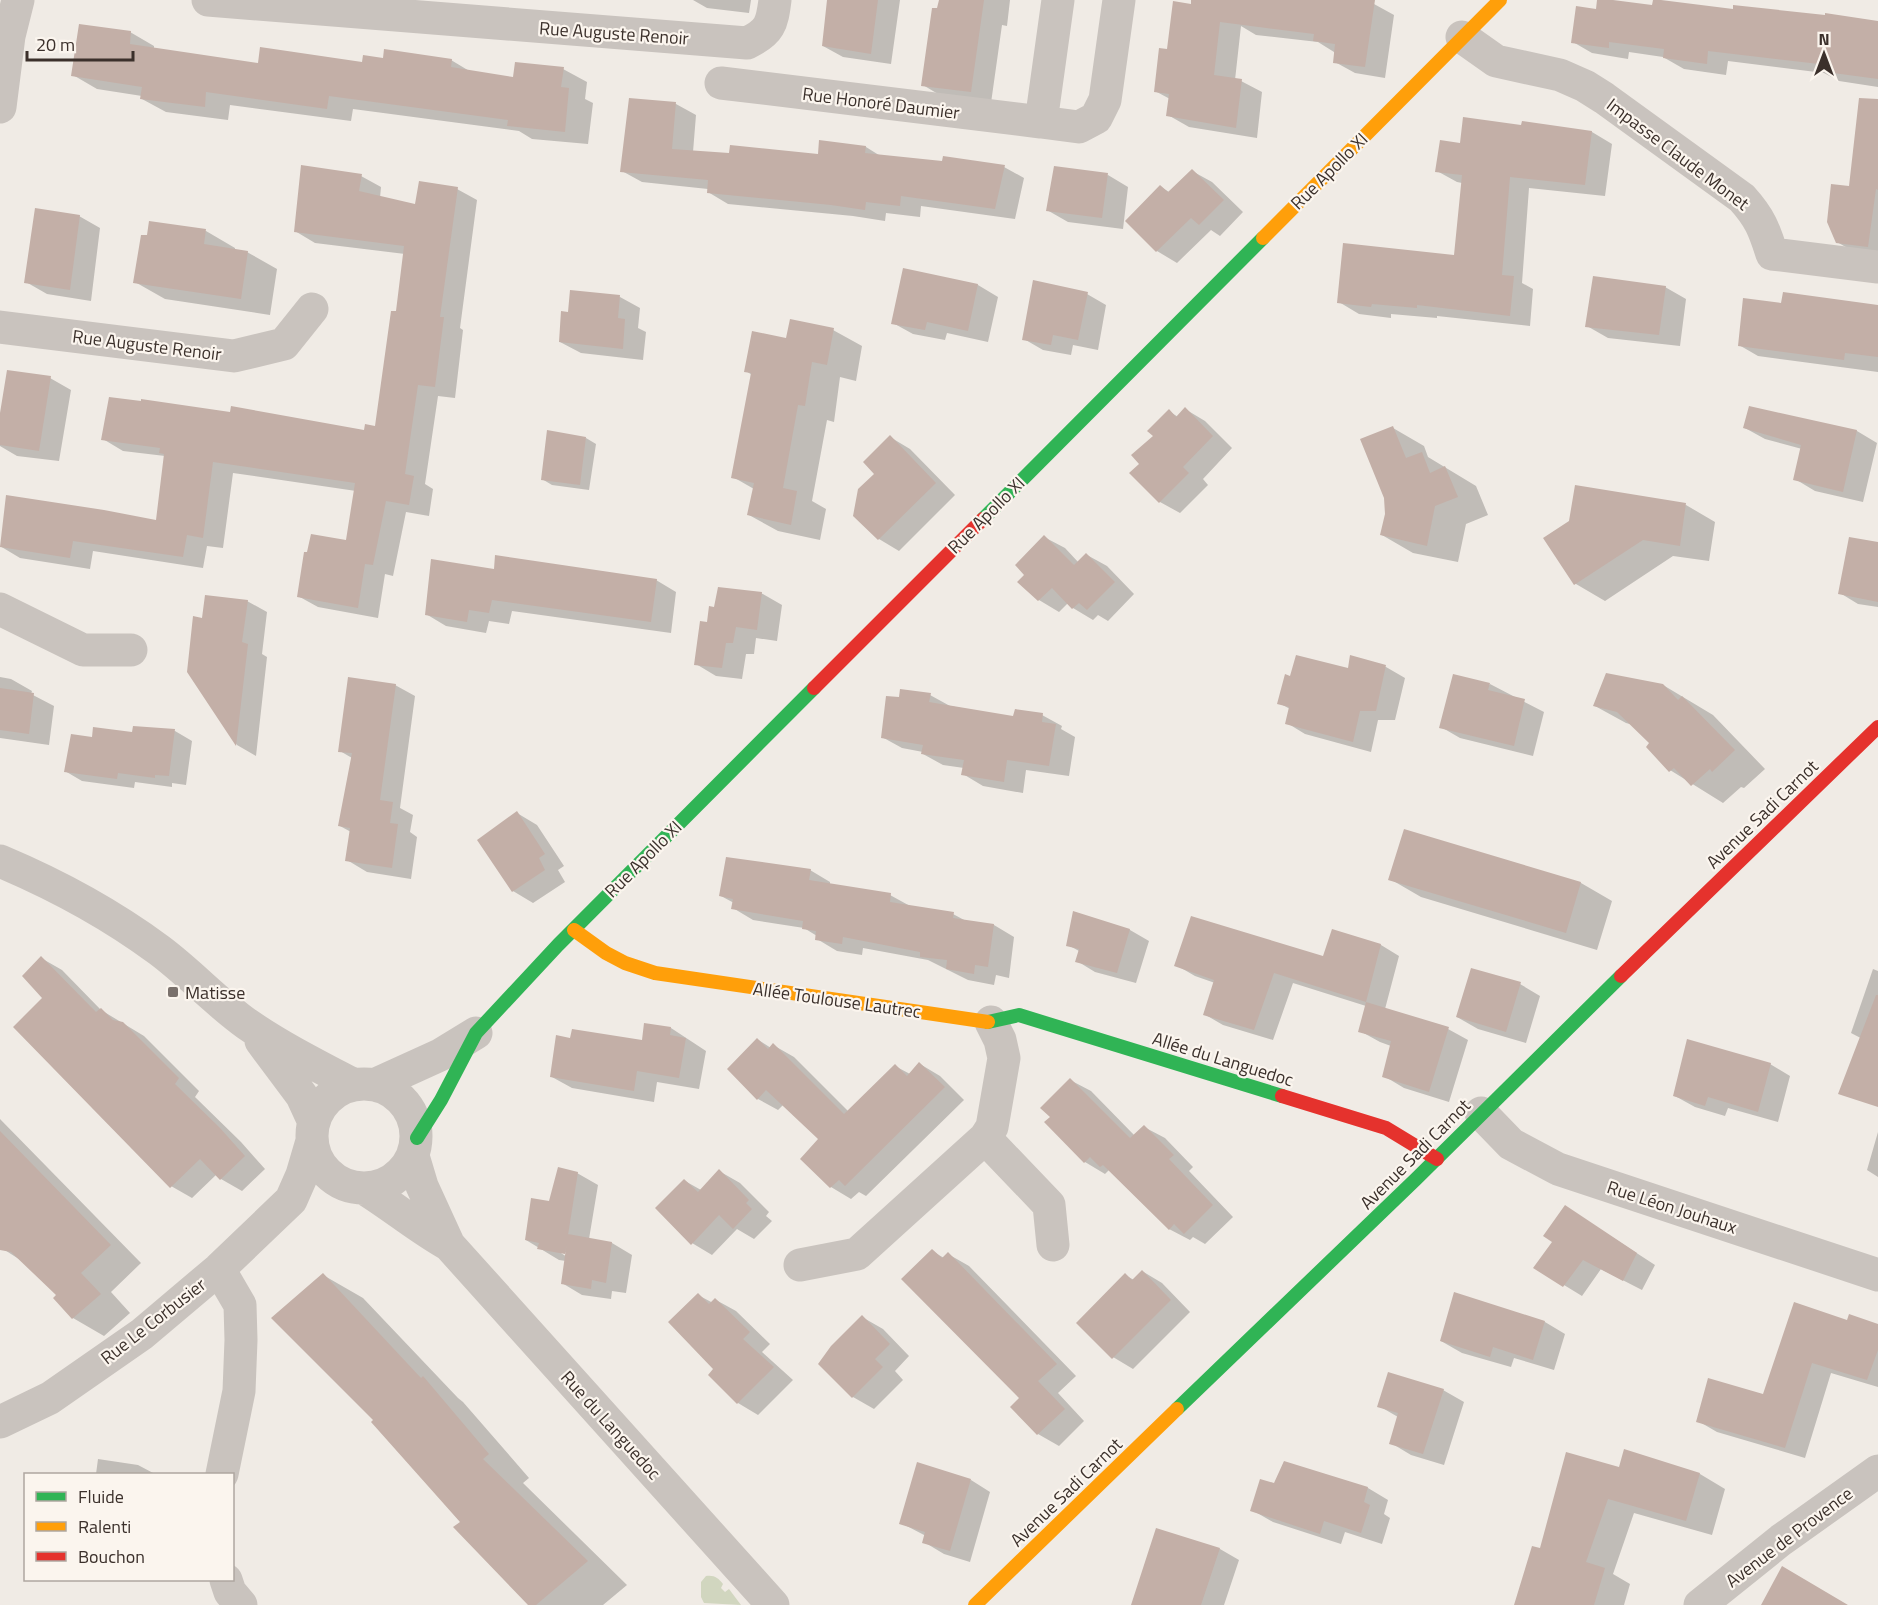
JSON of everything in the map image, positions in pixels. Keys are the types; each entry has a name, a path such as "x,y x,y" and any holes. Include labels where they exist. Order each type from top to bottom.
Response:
{"street":[{"path":"0,107 5,35 18,0"},
{"name":"Rue Auguste Renoir","path":"208,0 427,9 747,43 762,36 772,19 775,0"},
{"path":"1041,122 1058,0"},
{"name":"Rue Honoré Daumier","path":"721,83 1079,127 1096,118 1105,100 1119,0"},
{"name":"Rue Apollo XI","path":"415,1147 476,1033 574,930 1462,37 1495,1"},
{"name":"Impasse Claude Monet","path":"1462,37 1496,61 1560,75 1585,86 1604,98 1742,198 1756,214 1766,234 1772,254 1878,267"},
{"name":"Rue Auguste Renoir","path":"0,327 234,356 284,344 312,309"},
{"path":"0,609 83,650 131,650"},
{"name":"Avenue Sadi Carnot","path":"975,1605 1437,1159 1481,1113 1878,727"},
{"path":"0,861 47,881 92,905 160,951 246,1023 314,1064 364,1085 388,1089 400,1098 410,1109 415,1123 415,1147 405,1169 394,1179 381,1186 357,1188 335,1180 323,1170 315,1156 313,1131 302,1096 276,1059 246,1023"},
{"name":"Allée Toulouse Lautrec","path":"574,930 606,953 655,974 991,1022"},
{"name":"Allée du Languedoc","path":"991,1022 1019,1015 1030,1018 1386,1128 1437,1159"},
{"path":"800,1265 857,1254 985,1138 992,1127 1005,1058 1000,1040 991,1022"},
{"name":"Rue Apollo XI","path":"364,1085 440,1055 476,1033"},
{"path":"313,1131 319,1109 329,1098 340,1090 364,1085"},
{"name":"Rue Léon Jouhaux","path":"1481,1113 1511,1144 1558,1169 1878,1275"},
{"name":"Rue Le Corbusier","path":"0,1422 50,1398 142,1334 219,1269 291,1200 302,1175 313,1131"},
{"path":"985,1138 1049,1206 1053,1245"},
{"name":"Rue du Languedoc","path":"415,1147 422,1186 449,1245 773,1605"},
{"name":"Rue Le Corbusier","path":"291,1200 316,1192 357,1188"},
{"name":"Rue du Languedoc","path":"357,1188 393,1206 424,1231 449,1245"},
{"path":"219,1269 240,1305 241,1340 239,1391 222,1473"},
{"name":"Avenue de Provence","path":"1700,1605 1781,1540 1878,1471"},
{"path":"226,1581 230,1592 241,1605"}],"green space":[{"path":"706,1576 718,1579 723,1584 721,1588 725,1592 729,1589 741,1605 704,1603 701,1597 701,1582"}],"building":[{"path":"827,0 878,0 871,54 822,46"},
{"path":"939,0 984,0 971,92 921,86 932,8 937,8"},
{"path":"1191,0 1375,0 1365,67 1333,63 1335,44 1313,41 1314,34 1220,22 1214,75 1242,79 1236,128 1166,116 1169,94 1154,92 1159,48 1167,49 1173,1 1191,4"},
{"path":"1597,0 1652,5 1653,0 1661,0 1733,9 1733,5 1825,15 1825,13 1878,21 1878,79 1818,71 1819,64 1708,51 1707,64 1663,58 1664,49 1609,42 1609,48 1571,43 1576,6 1596,9"},
{"path":"79,24 131,31 130,44 258,63 260,47 362,62 363,55 383,58 384,49 452,59 451,67 513,77 515,62 564,67 561,87 569,88 565,132 507,126 508,120 329,96 327,109 206,92 205,107 140,99 142,87 71,76"},
{"path":"629,98 676,102 672,149 729,153 730,145 818,154 819,140 866,146 865,153 942,161 943,156 1005,165 995,209 901,196 900,206 866,202 865,210 707,193 708,180 620,172"},
{"path":"1859,98 1878,99 1878,190 1876,189 1868,247 1836,243 1827,222 1831,184 1849,186"},
{"path":"1463,117 1521,125 1522,121 1592,131 1585,185 1510,177 1502,275 1514,276 1510,316 1417,305 1417,308 1372,304 1371,307 1337,303 1343,243 1454,255 1462,175 1435,172 1440,140 1460,143"},
{"path":"301,165 362,174 359,191 415,204 419,181 458,187 440,317 444,317 435,387 418,385 405,474 414,476 409,505 386,501 373,565 365,564 358,608 297,597 304,552 307,552 311,534 346,540 355,483 213,462 203,538 187,535 183,557 73,541 70,558 0,547 6,495 156,520 164,454 159,453 160,448 101,440 109,397 141,401 141,399 230,412 231,406 364,430 365,424 375,426 391,311 396,311 404,246 294,232"},
{"path":"1054,166 1108,173 1102,218 1046,211"},
{"path":"1192,169 1224,200 1199,225 1191,218 1156,252 1125,221 1160,185 1168,192"},
{"path":"35,208 80,215 70,290 24,283"},
{"path":"149,221 206,229 204,244 248,251 241,299 133,283 141,235 147,235"},
{"path":"903,268 978,284 968,331 927,322 925,330 891,324"},
{"path":"1593,276 1666,286 1659,335 1585,327"},
{"path":"1033,280 1088,292 1078,340 1053,335 1051,345 1022,340"},
{"path":"570,290 620,295 618,318 625,319 623,349 559,342 561,311 568,312"},
{"path":"1783,292 1878,305 1878,357 1845,353 1844,360 1738,346 1743,298 1781,303"},
{"path":"790,319 834,328 827,365 812,362 805,406 798,405 783,488 797,491 791,525 747,515 754,483 731,478 751,373 744,372 752,331 786,338"},
{"path":"7,370 51,376 39,451 0,445 0,413"},
{"path":"1749,406 1857,430 1843,492 1793,480 1801,445 1743,428"},
{"path":"1185,407 1213,436 1183,467 1189,473 1159,503 1129,473 1139,464 1131,455 1153,436 1147,431 1169,409 1176,417"},
{"path":"1393,426 1406,458 1422,452 1430,473 1445,466 1458,497 1435,506 1427,546 1380,535 1385,514 1384,498 1360,439"},
{"path":"547,430 586,437 580,485 541,480"},
{"path":"890,435 936,483 878,540 853,516 858,489 874,474 863,462"},
{"path":"1575,485 1686,503 1680,546 1643,540 1574,585 1543,538 1569,521"},
{"path":"1044,535 1074,565 1086,553 1115,582 1087,610 1079,603 1072,609 1052,588 1038,601 1017,582 1024,575 1015,565"},
{"path":"1849,537 1878,542 1878,602 1838,594"},
{"path":"495,555 657,579 651,622 492,600 489,613 469,610 467,622 425,615 431,559 494,569"},
{"path":"718,587 762,592 757,630 736,627 733,643 726,643 722,668 694,665 700,621 707,622 709,606 714,607"},
{"path":"205,595 248,600 242,642 248,644 236,746 187,672 193,616 202,618"},
{"path":"1296,655 1348,668 1350,655 1386,665 1376,711 1360,711 1353,742 1285,724 1289,707 1277,704 1285,674 1290,676"},
{"path":"1606,673 1663,684 1678,700 1682,696 1735,750 1712,772 1710,769 1691,786 1674,768 1669,772 1646,747 1649,743 1617,712 1593,706"},
{"path":"1453,674 1490,683 1488,690 1525,699 1514,746 1439,728"},
{"path":"348,677 396,684 380,800 393,802 390,823 398,824 392,868 345,861 350,828 338,826 352,753 338,752"},
{"path":"0,688 34,693 29,734 0,730"},
{"path":"900,689 931,693 929,702 1013,716 1015,709 1043,713 1042,722 1056,724 1049,766 1007,760 1004,782 961,775 964,760 921,754 923,745 881,738 886,696 899,697"},
{"path":"133,726 175,729 169,776 155,775 155,778 118,773 117,779 64,772 71,734 92,737 93,727 132,732"},
{"path":"517,811 545,854 539,858 545,870 512,892 477,840"},
{"path":"1404,829 1581,882 1566,933 1388,880"},
{"path":"726,857 811,869 809,880 891,893 890,902 954,912 953,918 994,924 988,967 975,965 974,974 946,969 947,960 920,957 920,952 843,937 842,944 815,940 816,931 802,929 803,921 731,909 733,899 719,896"},
{"path":"1073,911 1130,929 1117,973 1075,962 1079,949 1066,946"},
{"path":"1191,916 1323,956 1332,929 1381,944 1366,1002 1274,973 1254,1030 1203,1015 1214,980 1174,966"},
{"path":"41,956 96,1012 101,1008 113,1020 123,1022 179,1078 175,1084 245,1156 220,1180 200,1159 170,1188 13,1027 42,998 22,976"},
{"path":"1471,968 1521,982 1506,1032 1456,1017"},
{"path":"1876,995 1878,995 1878,1107 1838,1094"},
{"path":"1366,1002 1449,1027 1429,1092 1382,1077 1391,1041 1358,1032"},
{"path":"644,1023 671,1027 670,1035 686,1038 679,1078 637,1071 634,1091 550,1077 556,1035 570,1038 572,1029 642,1040"},
{"path":"757,1038 768,1049 773,1043 844,1114 895,1064 907,1076 919,1062 945,1087 845,1186 839,1180 830,1188 800,1159 818,1139 766,1090 757,1100 727,1069"},
{"path":"1687,1039 1771,1063 1758,1112 1708,1097 1705,1106 1673,1096"},
{"path":"1070,1078 1130,1138 1144,1125 1174,1155 1169,1159 1213,1205 1184,1234 1174,1224 1169,1230 1103,1165 1100,1167 1090,1157 1084,1163 1044,1122 1050,1117 1040,1108"},
{"path":"0,1131 111,1245 81,1273 101,1294 72,1319 53,1298 56,1295 11,1252 0,1250"},
{"path":"558,1167 578,1172 565,1254 537,1249 539,1243 525,1240 531,1198 549,1201"},
{"path":"719,1169 749,1200 746,1203 752,1209 733,1229 719,1215 691,1245 655,1208 684,1179 698,1192"},
{"path":"1565,1205 1637,1253 1623,1281 1583,1260 1563,1287 1533,1268 1552,1242 1543,1236"},
{"path":"568,1234 612,1242 606,1283 592,1280 591,1289 561,1284"},
{"path":"932,1249 942,1258 948,1252 1057,1364 1038,1381 1065,1409 1037,1435 1010,1407 1019,1398 901,1279"},
{"path":"1142,1270 1171,1300 1112,1359 1076,1323 1125,1273 1132,1280"},
{"path":"323,1273 421,1378 423,1376 489,1454 483,1459 588,1561 536,1605 528,1605 453,1527 460,1522 371,1422 373,1420 271,1318"},
{"path":"1454,1292 1545,1321 1533,1360 1493,1347 1490,1357 1440,1341"},
{"path":"698,1293 709,1304 715,1298 750,1332 743,1339 774,1367 737,1404 708,1375 713,1369 668,1322"},
{"path":"1794,1302 1847,1320 1849,1314 1878,1324 1878,1350 1867,1380 1812,1363 1785,1448 1696,1422 1708,1378 1763,1394"},
{"path":"862,1315 890,1344 875,1359 883,1367 852,1398 818,1364 831,1346"},
{"path":"1388,1372 1444,1389 1423,1454 1389,1444 1398,1413 1377,1407"},
{"path":"1624,1449 1700,1473 1686,1521 1608,1499 1586,1562 1605,1568 1594,1605 1514,1605 1532,1546 1540,1548 1566,1452 1619,1467"},
{"path":"1284,1461 1368,1487 1364,1502 1370,1505 1361,1533 1324,1521 1320,1534 1250,1511 1260,1479 1274,1483"},
{"path":"917,1462 971,1479 950,1551 922,1543 925,1532 899,1524"},
{"path":"1156,1528 1220,1548 1201,1605 1131,1605"},
{"path":"1782,1566 1848,1605 1761,1605"}],"traffic: fast":[{"path":"983,519 1263,238"},
{"path":"417,1138 441,1100 476,1033 558,945 814,688"},
{"path":"1177,1409 1416,1179 1621,976"},
{"path":"988,1022 1019,1015 1282,1096"}],"traffic: slow":[{"path":"1263,238 1500,0"},
{"path":"574,930 606,953 625,963 655,973 988,1022"},
{"path":"975,1605 1177,1409"}],"traffic: jam":[{"path":"814,688 983,519"},
{"path":"1621,976 1878,727"},
{"path":"1282,1096 1386,1128 1437,1159"}],"place":[{"name":"Matisse","path":"173,992"}]}
